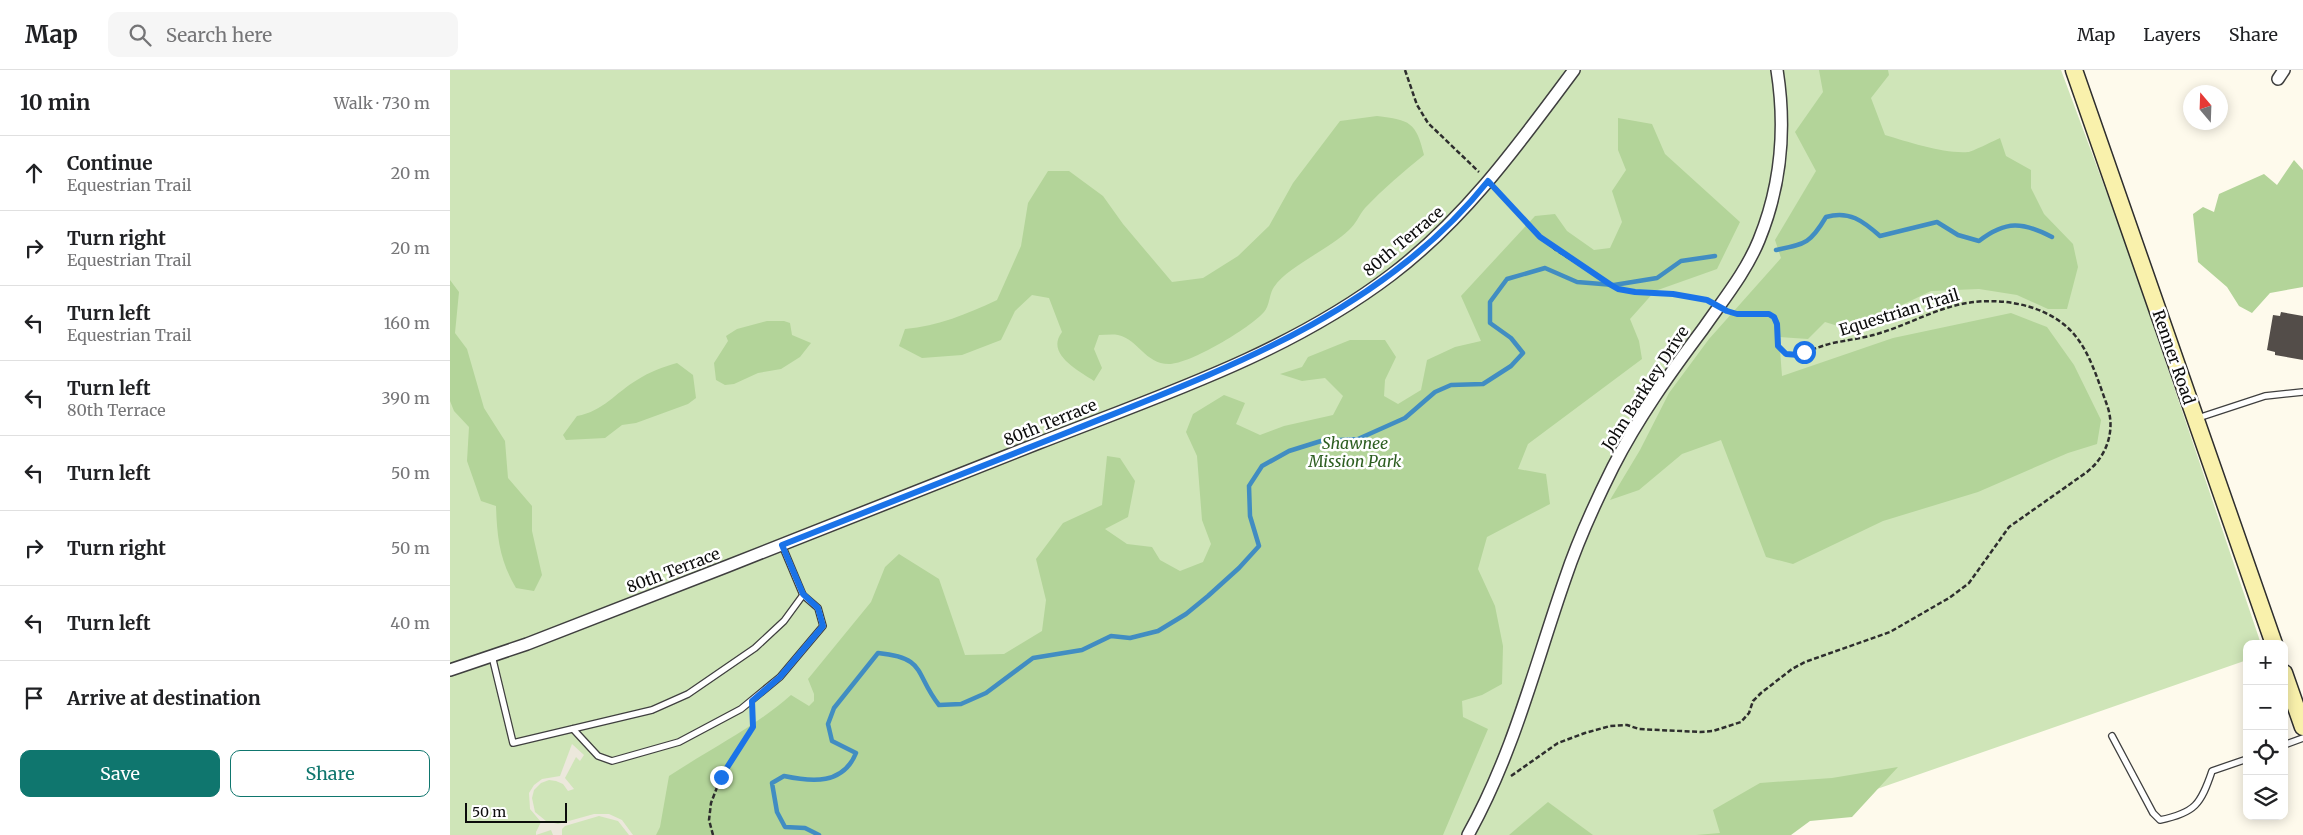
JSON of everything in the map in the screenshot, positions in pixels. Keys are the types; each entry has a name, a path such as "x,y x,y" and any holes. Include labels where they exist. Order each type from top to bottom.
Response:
{"main road":[{"name":"Renner Road","path":"2074,70 2273,640"},
{"path":"2288,684 2303,727"}],"street":[{"name":"80th Terrace","path":"450,670 492,656 782,545 1189,384 1301,332 1354,302 1438,236 1471,203 1574,70"},
{"name":"John Barkley Drive","path":"1468,835 1508,751 1566,577 1587,521 1640,419 1747,265 1759,241 1771,207 1779,166 1782,120 1777,70"}],"lane":[{"path":"2196,418 2265,396 2303,392"},
{"path":"573,729 598,756 612,761 679,742 741,709 780,677 823,626 818,608 803,594 782,545"},
{"path":"492,656 512,743 652,710 688,694 755,648 784,621 803,594"},
{"path":"2112,736 2153,813 2160,820 2178,816 2194,808 2204,796 2212,771 2243,760"},
{"path":"2288,744 2303,738"}],"path":[{"name":"Equestrian Trail","path":"1405,70 1417,105 1428,124 1488,181 1540,237 1618,289 1699,298 1737,314 1769,314 1774,317 1777,324 1778,346 1786,354 1799,355 1830,344 1876,334 1944,309 1968,303 2018,304 2040,310 2073,333 2093,367 2108,409 2111,425 2104,452 2098,463 2009,527 1969,583 1949,598 1890,632 1805,662 1792,669 1753,701 1749,713 1741,722 1713,731 1700,732 1639,729 1627,725 1593,730 1558,743 1508,778"},
{"path":"713,835 709,820 711,803 721,777 753,727 752,701"}],"green space":[{"name":"Shawnee Mission Park","path":"450,70 2061,70 2125,242 2260,640 2243,640 2243,661 1745,835 450,835"},
{"path":"1819,70 1888,70 1889,75 1871,98 1885,135 1926,147 1959,152 1970,152 2000,138 2006,156 2031,170 2031,188 2044,214 2073,244 2078,267 2067,309 2048,309 2017,295 1979,289 1931,291 1902,305 1858,332 1825,322 1808,339 1779,337 1782,376 1893,338 2011,313 2047,327 2074,365 2101,420 2097,444 2068,453 1978,492 1883,521 1793,564 1766,557 1721,440 1682,454 1639,490 1610,500 1640,450 1669,393 1709,339 1781,258 1775,240 1816,171 1795,132 1823,92"},
{"path":"1377,116 1397,119 1410,125 1418,136 1424,155 1372,201 1351,228 1341,237 1280,279 1272,290 1266,309 1257,319 1205,352 1179,362 1161,363 1148,356 1125,337 1099,335 1094,349 1102,368 1094,381 1073,367 1061,355 1058,348 1058,340 1062,332 1049,298 1032,295 1015,311 1001,340 962,355 922,358 899,346 905,329 952,319 997,300 1021,246 1028,203 1048,171 1069,171 1103,196 1123,224 1172,282 1203,278 1238,256 1269,226 1293,183 1340,121"},
{"path":"1618,118 1652,124 1665,154 1740,222 1717,269 1655,291 1630,319 1639,341 1642,359 1528,444 1518,469 1546,474 1550,504 1487,537 1478,569 1495,606 1503,646 1502,684 1482,695 1462,701 1463,717 1488,729 1443,835 656,835 660,827 669,776 747,728 791,695 809,706 814,701 814,694 808,679 871,602 885,567 899,554 939,579 965,655 1004,654 1042,631 1046,600 1036,559 1063,523 1102,505 1107,456 1120,458 1135,481 1128,517 1105,529 1127,544 1152,547 1160,560 1180,571 1203,562 1211,544 1202,520 1197,456 1186,432 1193,414 1224,395 1245,403 1236,424 1260,435 1284,426 1333,415 1343,396 1325,378 1302,381 1280,374 1302,367 1308,357 1350,340 1385,340 1396,357 1385,380 1384,396 1398,404 1421,390 1427,360 1455,347 1481,341 1461,296 1535,216 1555,214 1567,231 1594,250 1610,248 1622,222 1612,191 1626,170 1618,150"},
{"path":"2294,160 2303,170 2303,287 2270,293 2252,313 2239,306 2227,287 2198,262 2193,214 2203,207 2214,212 2219,194 2264,174 2277,185"},
{"path":"450,280 459,292 455,333 467,349 484,408 505,441 508,478 532,506 532,531 542,575 534,591 516,588 506,568 497,529 496,506 481,501 467,461 469,427 454,411 450,401"},
{"path":"767,321 790,323 792,335 811,343 800,357 781,369 758,373 734,384 725,385 716,380 714,363 728,341 726,336 737,329"},
{"path":"677,363 693,375 696,398 688,404 636,423 622,425 605,438 566,440 563,435 577,416 602,406 629,385 646,375"},
{"path":"1898,767 1852,817 1810,821 1791,835 1696,835 1720,833 1713,810 1760,783 1832,778"},
{"path":"1548,802 1593,835 1509,835"}],"shaded area":[{"path":"572,744 584,755 580,761 576,757 565,778 574,789 568,791 563,784 556,781 549,780 541,783 534,790 532,798 535,812 546,821 558,824 594,814 609,814 622,820 633,835 629,835 618,821 599,816 565,826 562,829 562,835 553,835 551,830 536,835 541,822 530,809 529,793 534,785 542,779 560,776"}],"building":[{"path":"2281,312 2303,316 2303,360 2275,355 2275,352 2267,350 2273,315 2280,316"}],"waterway":[{"path":"1776,250 1800,244 1811,238 1826,217 1834,215 1855,218 1880,236 1937,222 1958,235 1979,241 1998,229 2015,226 2032,228 2052,237"},
{"path":"819,835 805,828 785,827 777,812 772,783 784,776 816,780 826,779 843,771 850,763 856,753 832,741 828,724 834,708 878,653 894,655 912,663 918,669 939,705 961,704 986,693 1033,658 1082,650 1111,636 1130,638 1158,631 1186,614 1208,596 1239,568 1259,546 1250,516 1249,486 1262,466 1289,451 1321,441 1358,439 1405,418 1435,392 1451,385 1483,384 1511,366 1523,353 1511,338 1490,323 1490,302 1507,279 1545,268 1577,282 1614,285 1657,278 1681,261 1715,256"}],"route":[{"path":"721,777 753,727 752,701 780,677 823,626 818,608 803,594 782,545 1189,384 1270,348 1354,302 1392,274 1438,236 1471,203 1488,181 1540,237 1556,250 1618,289 1673,294 1707,300 1727,311 1737,314 1769,314 1774,317 1777,324 1776,336 1778,346 1786,354 1799,355 1804,352"}]}
